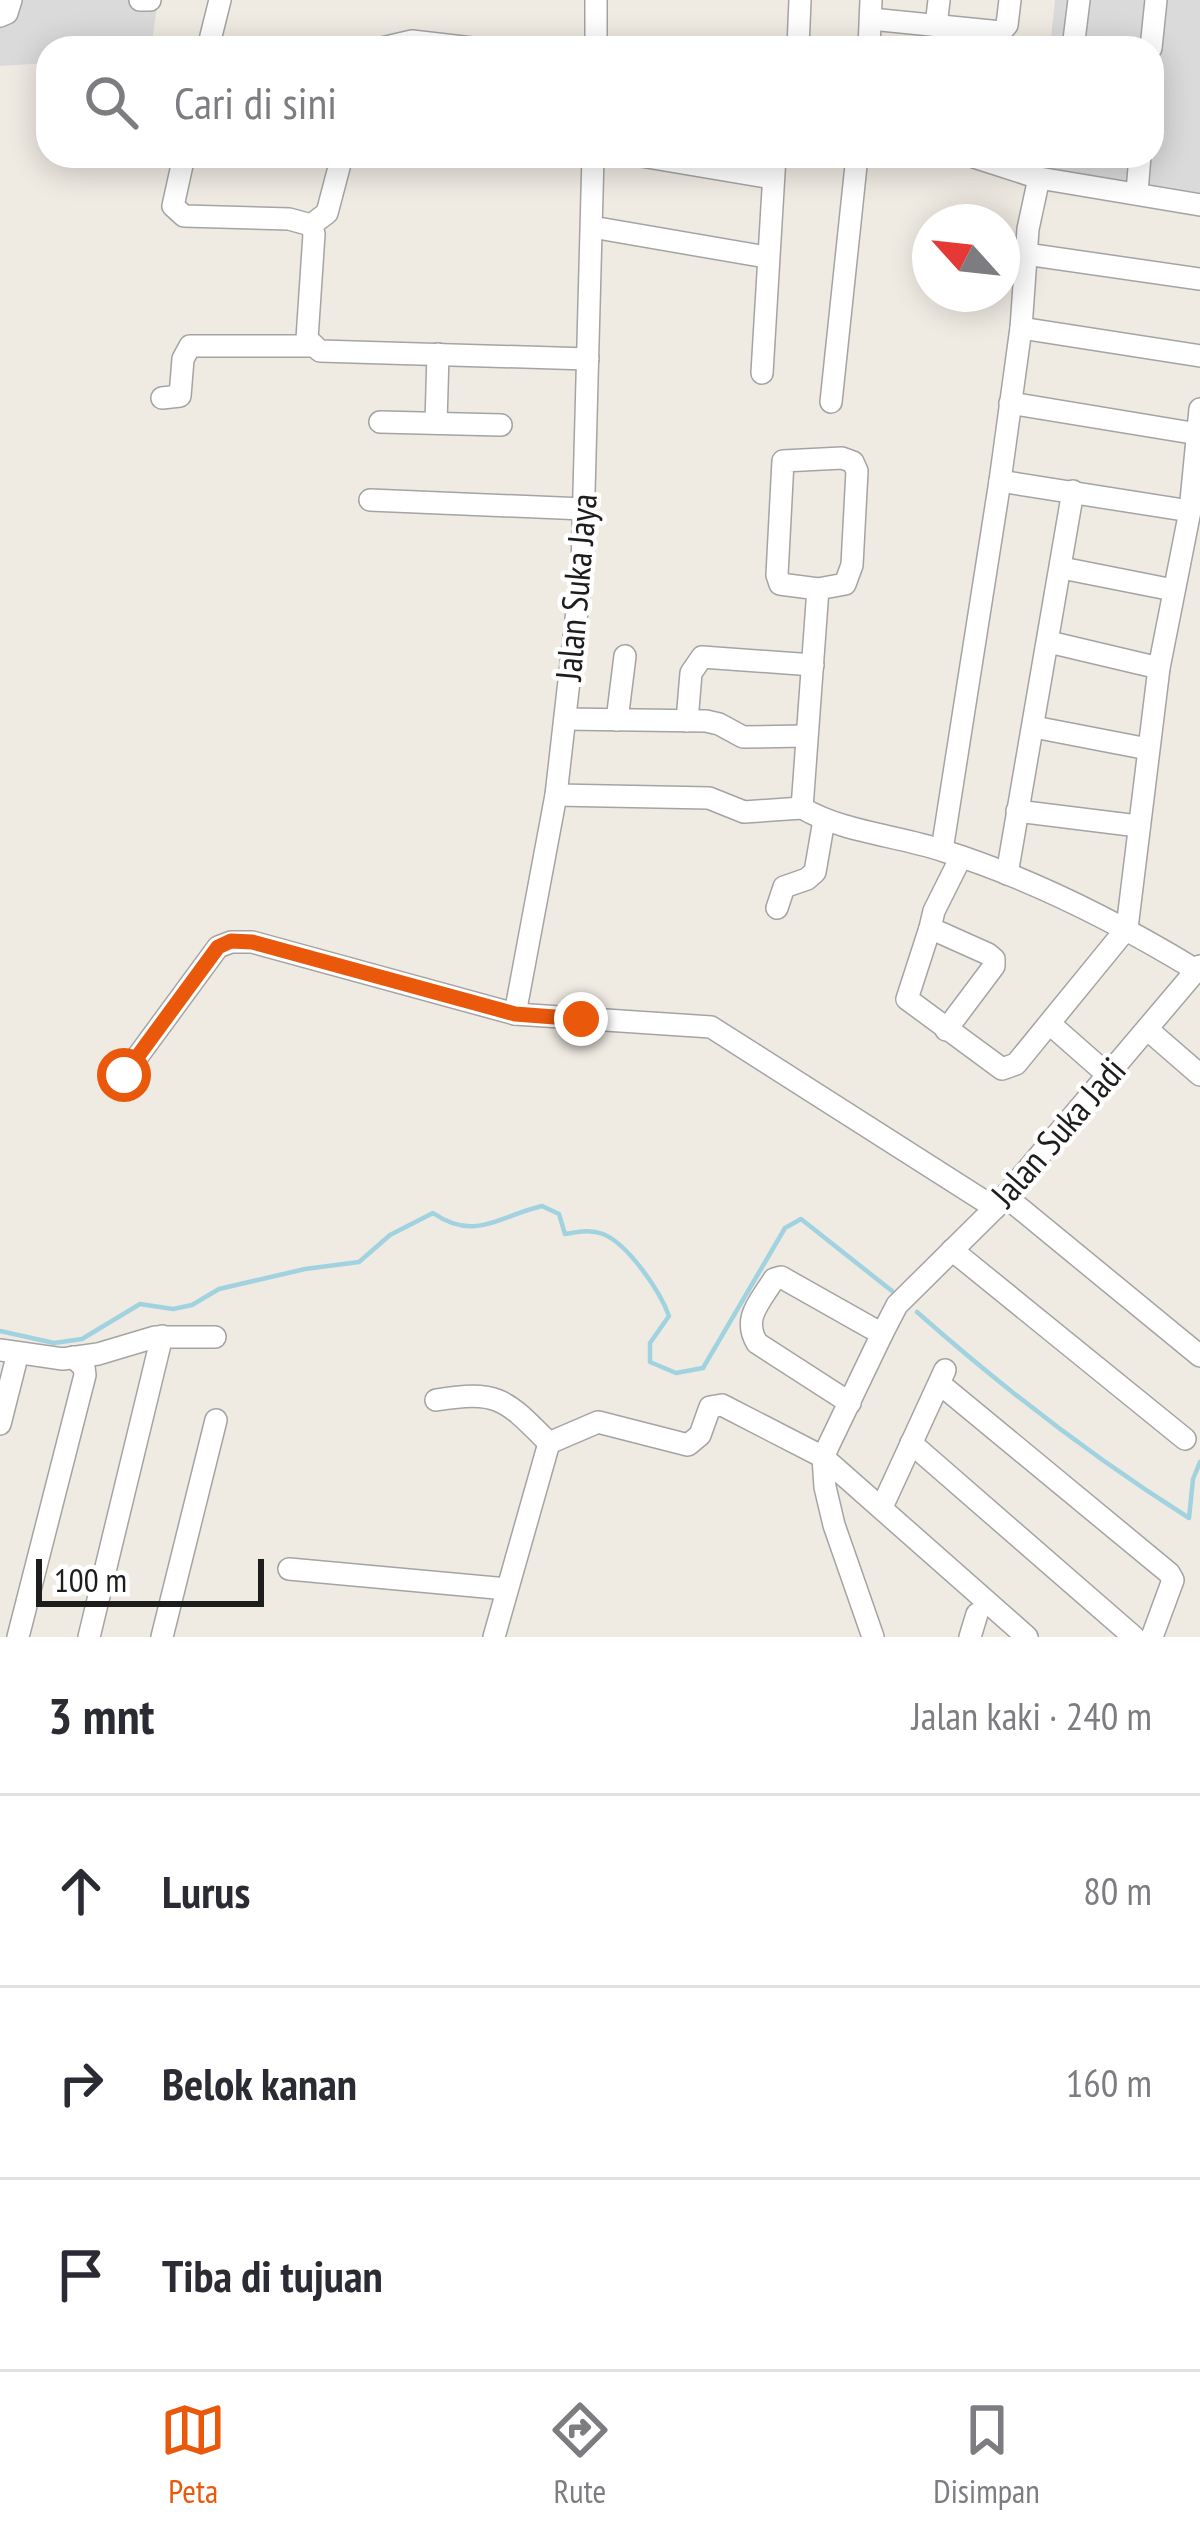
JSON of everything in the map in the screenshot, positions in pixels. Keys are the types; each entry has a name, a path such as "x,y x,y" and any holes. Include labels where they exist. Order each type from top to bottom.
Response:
{"street":[{"path":"0,16 8,13 11,0"},
{"path":"140,0 151,0"},
{"path":"211,36 220,0"},
{"path":"596,0 596,36"},
{"path":"798,36 800,0"},
{"path":"936,26 939,0"},
{"path":"871,10 936,26 1001,32 1007,25 1010,0"},
{"path":"1074,36 1079,0"},
{"path":"1152,36 1156,0"},
{"path":"181,168 173,206 184,216 289,219 310,225"},
{"path":"310,225 327,213 339,168"},
{"name":"Jalan Suka Jaya","path":"515,1014 556,795 582,567 593,168"},
{"path":"762,373 773,168"},
{"path":"831,402 856,168"},
{"path":"1012,168 1049,179 1200,205"},
{"path":"1055,168 1026,254 1021,328 952,853 908,999 1002,1070 1016,1064 1127,928 1159,668 1190,511 1200,409"},
{"path":"1137,192 1139,168"},
{"path":"310,225 314,234 307,338 311,346"},
{"path":"592,227 766,256"},
{"path":"1026,254 1200,279"},
{"path":"1021,328 1200,356"},
{"path":"162,398 175,398 183,390 183,358 190,346 311,346 320,351 589,359"},
{"path":"436,423 438,354"},
{"path":"1010,403 1198,434"},
{"path":"380,422 501,425"},
{"path":"842,458 853,462 857,471 852,566 845,584 818,590 786,587 777,575 783,461 842,458"},
{"path":"1000,481 1190,511"},
{"path":"1007,874 1073,491"},
{"path":"370,500 584,509"},
{"path":"1062,568 1173,590"},
{"path":"802,808 818,590"},
{"path":"1049,643 1159,668"},
{"path":"617,720 625,656"},
{"path":"687,721 691,673 702,657 813,665"},
{"path":"565,719 687,721 719,724 743,737 806,736"},
{"path":"1034,727 1148,749"},
{"path":"556,795 709,799 744,812 802,808 824,820 952,853 1007,874 1127,928 1195,979"},
{"path":"1017,811 1138,826"},
{"path":"776,908 784,887 815,872 824,820"},
{"path":"930,928 994,959 991,972 946,1030"},
{"path":"124,1075 218,947 231,941 252,942 515,1014 711,1027 1000,1202 1200,1356"},
{"name":"Jalan Suka Jadi","path":"824,1457 904,1298 1000,1202 1195,979"},
{"path":"1050,1024 1108,1075"},
{"path":"1147,1029 1200,1075"},
{"path":"952,1250 1185,1439"},
{"path":"850,1403 757,1343 749,1319 774,1280 782,1277 883,1334"},
{"path":"89,1637 162,1336"},
{"path":"0,1424 9,1352 73,1358 162,1336 215,1337"},
{"path":"18,1637 85,1376 84,1367 73,1358"},
{"path":"882,1507 943,1377 1173,1580 1152,1637"},
{"path":"436,1400 480,1393 513,1406 549,1443"},
{"path":"549,1443 598,1422 688,1445 700,1435 710,1407 717,1404 824,1457 1027,1637"},
{"path":"162,1637 216,1420"},
{"path":"494,1637 549,1443"},
{"path":"911,1444 1134,1637"},
{"path":"824,1457 834,1525 873,1637"},
{"path":"290,1569 507,1589"},
{"path":"970,1637 977,1614"}],"shaded area":[{"path":"0,0 158,0 153,36 36,36 36,64 0,66"},
{"path":"1055,0 1200,0 1200,206 1039,178 1040,168 1164,168 1164,36 1051,36"}],"waterway":[{"path":"0,1331 54,1343 82,1339 140,1304 173,1309 192,1305 219,1289 359,1262 390,1235 433,1213 462,1226 475,1226 542,1206 559,1214 565,1234 603,1234 642,1269 669,1316 650,1343 650,1362 676,1373 703,1368 785,1228 801,1219 892,1291"},
{"path":"917,1312 1049,1421 1189,1518 1200,1462"}],"route":[{"path":"124,1075 218,947 231,941 252,942 515,1014 581,1019"}]}
